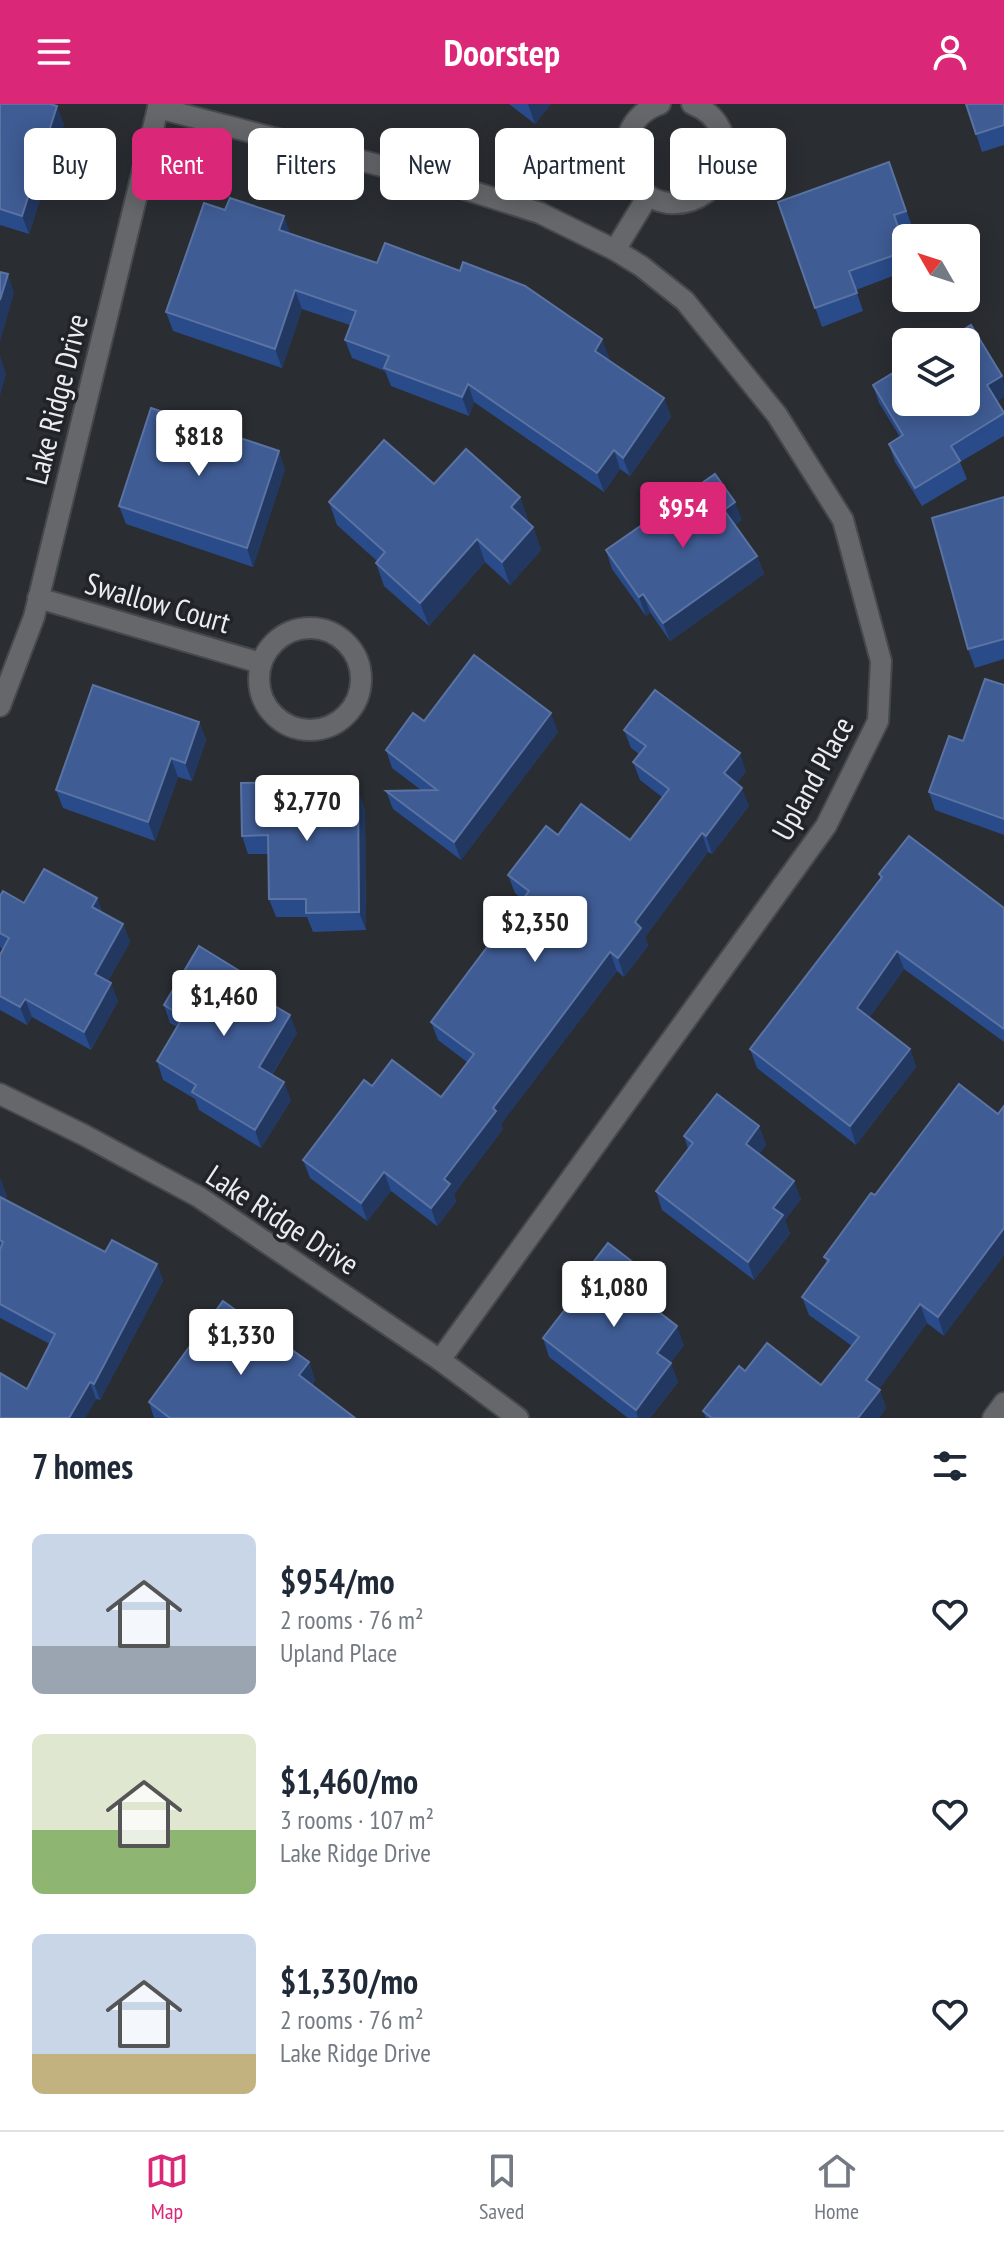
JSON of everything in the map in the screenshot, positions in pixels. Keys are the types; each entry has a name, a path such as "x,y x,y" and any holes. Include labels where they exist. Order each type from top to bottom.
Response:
{"street":[{"path":"630,128 639,116 660,104"},
{"path":"654,199 677,204 692,200 706,193 723,169 725,138 709,113 692,104"},
{"name":"Upland Place","path":"158,106 436,180 540,213 641,266 685,301 777,415 843,520 881,661 878,721 826,826 440,1360"},
{"name":"Lake Ridge Drive","path":"0,706 34,617 158,106"},
{"path":"615,250 646,200"},
{"name":"Swallow Court","path":"38,598 261,663"},
{"name":"Swallow Court","path":"318,629 332,633 354,653 361,681 358,697 339,721 308,731 292,728 279,721 260,695 258,679 261,663 277,639 290,632 318,629"},
{"name":"Lake Ridge Drive","path":"0,1094 199,1197 440,1360 518,1418"},
{"path":"993,1418 1004,1403"}],"building":[{"path":"0,104 57,106 50,128 24,128 24,200 27,200 22,216 0,209"},
{"path":"966,104 1004,104 1004,125 976,134"},
{"path":"889,162 906,211 894,215 897,224 892,224 892,256 849,271 857,293 815,308 778,202"},
{"path":"232,199 284,216 279,230 377,263 385,243 460,271 463,262 525,286 602,339 595,351 664,398 623,458 614,450 597,473 468,384 462,397 384,368 389,356 345,340 356,311 295,290 275,349 166,312 204,203 225,210"},
{"path":"0,272 8,274 0,300"},
{"path":"980,340 1002,376 987,385 1004,413 951,446 960,461 915,488 889,444 903,435 873,385 892,373 892,416 980,416"},
{"path":"151,408 279,451 247,548 119,506"},
{"path":"384,440 434,484 466,449 520,497 511,507 533,527 502,562 477,539 420,603 376,563 385,552 329,502"},
{"path":"715,474 735,502 724,510 757,556 663,623 643,594 639,597 606,550"},
{"path":"1004,497 1004,639 968,649 932,518"},
{"path":"474,655 551,713 454,842 386,791 437,790 386,750 413,713 424,721"},
{"path":"985,679 1004,685 1004,819 929,792 949,736 963,741"},
{"path":"93,685 199,722 185,763 171,758 148,822 56,790"},
{"path":"655,690 740,753 724,773 742,788 706,836 702,833 635,922 641,928 618,958 610,952 493,1108 496,1111 444,1179 450,1184 431,1208 384,1172 361,1203 303,1160 364,1080 372,1086 392,1060 441,1097 474,1054 431,1022 529,891 508,875 546,826 558,835 581,804 630,840 669,789 633,762 646,746 624,730"},
{"path":"298,782 298,793 358,791 359,912 306,913 306,899 269,899 268,835 242,836 241,783"},
{"path":"909,836 1004,908 1004,1029 897,951 857,1008 910,1049 850,1126 750,1049 882,877 879,874"},
{"path":"44,869 97,898 92,907 123,924 95,974 111,983 84,1032 25,999 20,1007 0,996 0,955 9,938 0,933 0,896 3,891 24,903"},
{"path":"199,946 264,986 258,996 290,1015 259,1067 284,1082 255,1130 192,1092 196,1085 157,1061 183,1017 164,1005"},
{"path":"959,1084 998,1114 1004,1106 1004,1228 938,1317 920,1304 866,1380 880,1390 858,1418 712,1418 703,1411 739,1366 745,1371 767,1343 821,1385 859,1337 802,1297 829,1260 824,1257 871,1193 875,1195"},
{"path":"717,1094 759,1126 746,1144 794,1181 773,1208 783,1215 748,1262 656,1191 693,1143 684,1136"},
{"path":"0,1197 105,1252 112,1240 157,1264 94,1384 90,1382 69,1418 0,1418 0,1373 27,1389 55,1334 0,1304 0,1250 3,1242 0,1240"},
{"path":"608,1243 647,1273 633,1292 677,1326 657,1353 671,1363 636,1410 543,1338 580,1290 575,1286"},
{"path":"223,1301 309,1362 299,1375 355,1418 170,1418 149,1402"}]}
